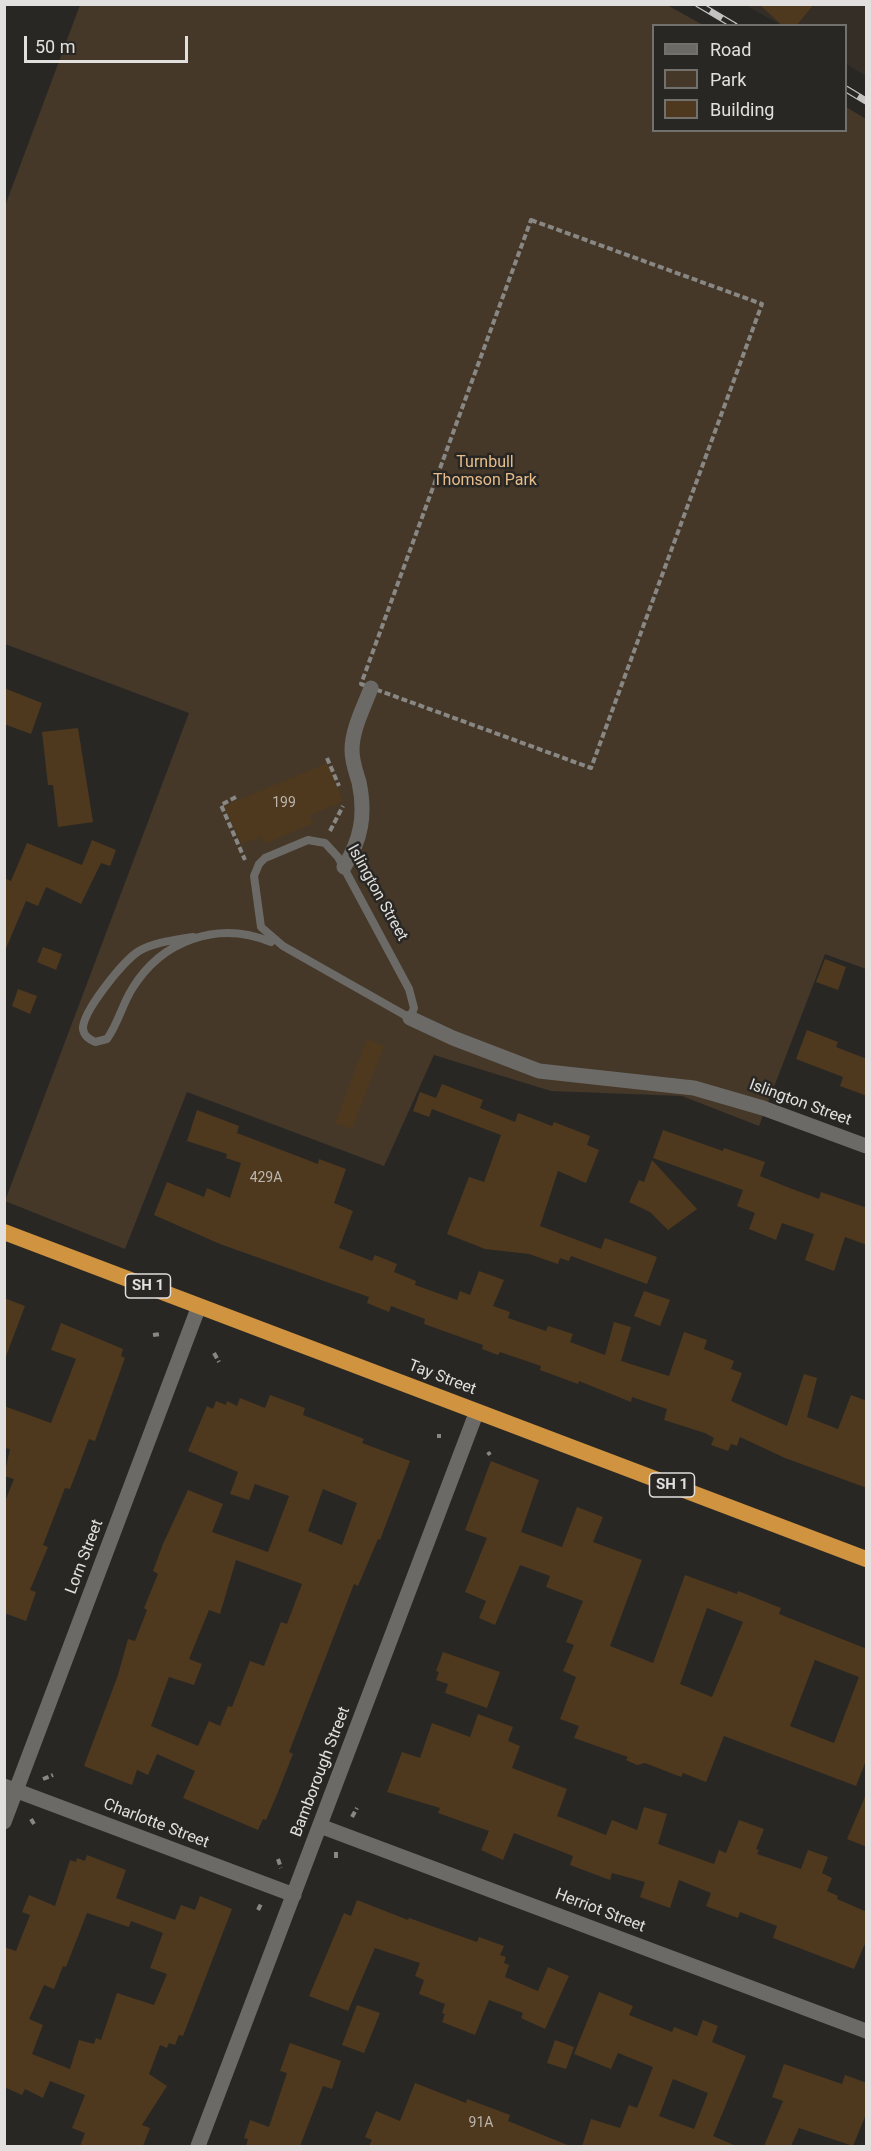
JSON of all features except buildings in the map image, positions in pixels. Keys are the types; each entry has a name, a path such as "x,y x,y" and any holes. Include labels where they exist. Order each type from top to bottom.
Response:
{"highway":[{"name":"Tay Street","path":"4,1232 867,1559"}],"street":[{"path":"344,867 357,844 362,828 360,785 352,749 355,730 371,688"},
{"name":"Islington Street","path":"410,1018 453,1038 539,1071 694,1088 763,1108 867,1146"},
{"name":"Lorn Street","path":"4,1822 10,1788 199,1306"},
{"name":"Bamborough Street","path":"198,2146 477,1411"},
{"name":"Charlotte Street","path":"10,1788 294,1895"},
{"name":"Herriot Street","path":"320,1826 867,2031"}],"lane":[{"name":"Islington Street","path":"308,840 325,843 335,851 409,989 414,1008 410,1018 283,946 269,937 261,927 254,876 259,864 273,854 308,840"},
{"path":"193,937 162,953 147,969 132,989 107,1039 95,1042 87,1038 83,1030 84,1023 97,1000 106,986 138,951 158,944 193,937 218,933 255,935 283,946"}],"path":[{"path":"531,220 762,304 591,768 371,688 361,684 531,220"},
{"path":"327,758 341,791"},
{"path":"236,797 221,805 254,876"},
{"path":"325,843 346,801"},
{"path":"153,1335 160,1334"},
{"path":"214,1353 219,1362"},
{"path":"43,1779 53,1775"},
{"path":"352,1817 357,1808"},
{"path":"31,1819 34,1824"},
{"path":"336,1852 336,1860"},
{"path":"278,1860 281,1868"},
{"path":"258,1910 262,1901"}],"shaded area":[{"path":"745,5 866,5 866,76 847,65 847,24 779,24"}],"green space":[{"name":"Turnbull Thomson Park","path":"80,5 667,5 701,24 652,24 652,132 847,132 847,108 866,119 866,969 825,954 759,1126 682,1096 551,1091 434,1055 384,1166 187,1092 125,1249 5,1201 189,713 5,644 5,206"}],"railway":[{"path":"698,4 732,24"},
{"path":"847,90 866,101"}]}
